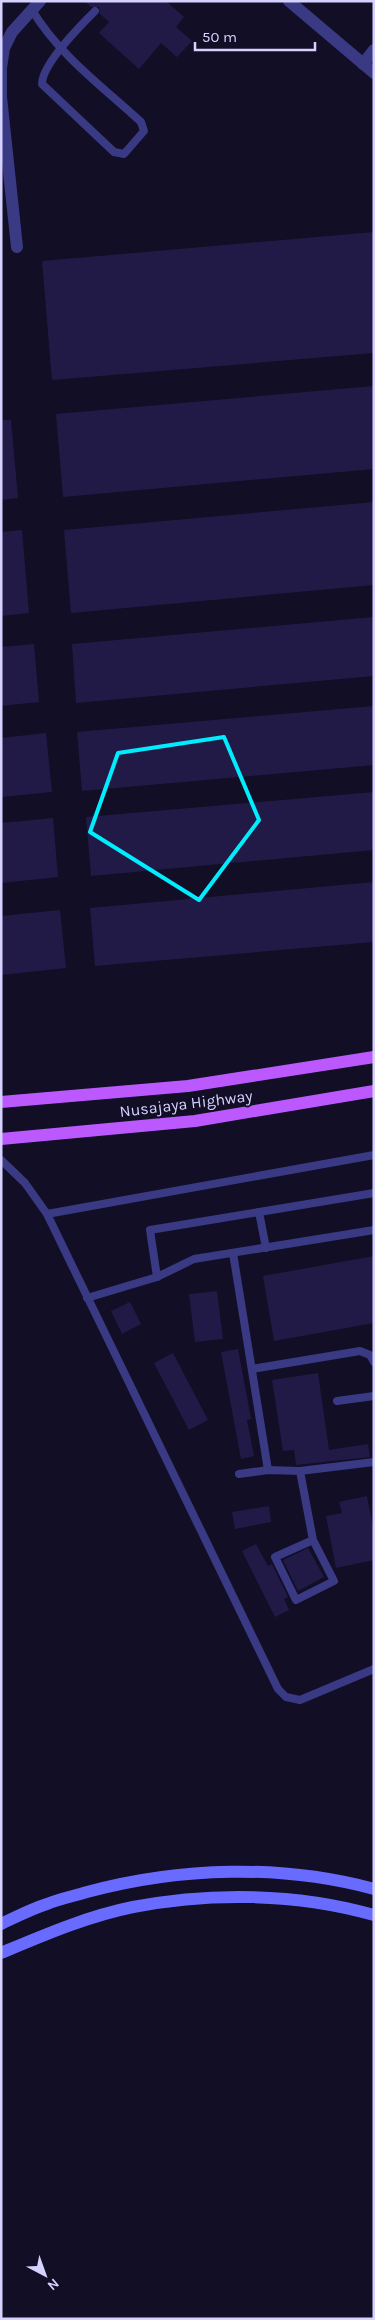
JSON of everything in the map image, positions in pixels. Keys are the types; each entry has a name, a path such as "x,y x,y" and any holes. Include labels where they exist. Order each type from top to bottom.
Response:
{"main road":[{"name":"Nusajaya Highway","path":"1,1102 188,1086 374,1057"},
{"name":"Nusajaya Highway","path":"1,1139 195,1121 374,1091"}],"street":[{"path":"289,1 374,73"},
{"path":"17,247 2,97 1,68 4,48 8,40 36,6"},
{"path":"363,64 374,50"},
{"path":"1,1924 47,1903 124,1882 210,1872 280,1872 355,1884 374,1889"},
{"path":"1,1954 59,1929 133,1907 208,1898 282,1898 352,1909 374,1915"}],"lane":[{"path":"36,6 47,33 60,48 144,126 142,136 124,154 114,152 42,84 44,75 60,48 95,10"},
{"path":"47,1214 374,1155"},
{"path":"1,1160 25,1183 47,1214 278,1689 286,1697 300,1700 374,1669"},
{"path":"157,1277 150,1230 374,1193"},
{"path":"259,1212 266,1248"},
{"path":"87,1298 157,1277 194,1258 374,1230"},
{"path":"233,1253 268,1470"},
{"path":"252,1369 360,1351 370,1355 374,1362"},
{"path":"337,1401 374,1396"},
{"path":"239,1474 268,1470 300,1471 374,1462"},
{"path":"300,1471 313,1540 334,1581 296,1600 274,1557 313,1540"}],"highlighted area":[{"path":"224,737 259,820 199,900 90,832 118,753"}],"building":[{"path":"85,1 166,1 184,17 176,27 192,41 177,57 161,43 139,69 99,33 109,22 100,14 99,7 91,7"},
{"path":"374,232 374,353 52,380 42,261"},
{"path":"374,386 374,469 63,497 56,414"},
{"path":"1,420 11,420 18,498 1,500"},
{"path":"374,502 374,585 71,613 64,530"},
{"path":"22,530 29,613 1,616 1,532"},
{"path":"374,617 374,676 76,703 72,644"},
{"path":"34,644 39,702 1,706 1,647"},
{"path":"374,706 374,765 82,791 77,732"},
{"path":"46,733 52,792 1,797 1,738"},
{"path":"374,792 374,850 91,876 86,817"},
{"path":"53,818 58,877 1,883 1,823"},
{"path":"374,882 374,942 95,966 90,908"},
{"path":"60,910 66,968 1,975 1,916"},
{"path":"374,1256 374,1323 274,1341 263,1276"},
{"path":"217,1291 223,1339 195,1342 189,1294"},
{"path":"130,1302 141,1324 122,1334 111,1311"},
{"path":"238,1349 251,1419 247,1420 254,1456 241,1459 221,1352"},
{"path":"173,1353 208,1420 189,1430 154,1363"},
{"path":"318,1373 329,1450 368,1444 370,1457 296,1465 294,1450 283,1451 272,1380"},
{"path":"367,1496 374,1532 374,1560 336,1568 326,1516 342,1513 339,1502"},
{"path":"269,1506 271,1522 235,1529 232,1512"},
{"path":"256,1544 268,1566 272,1564 288,1597 284,1599 289,1610 275,1617 242,1551"},
{"path":"308,1548 324,1577 298,1591 283,1560"}]}
